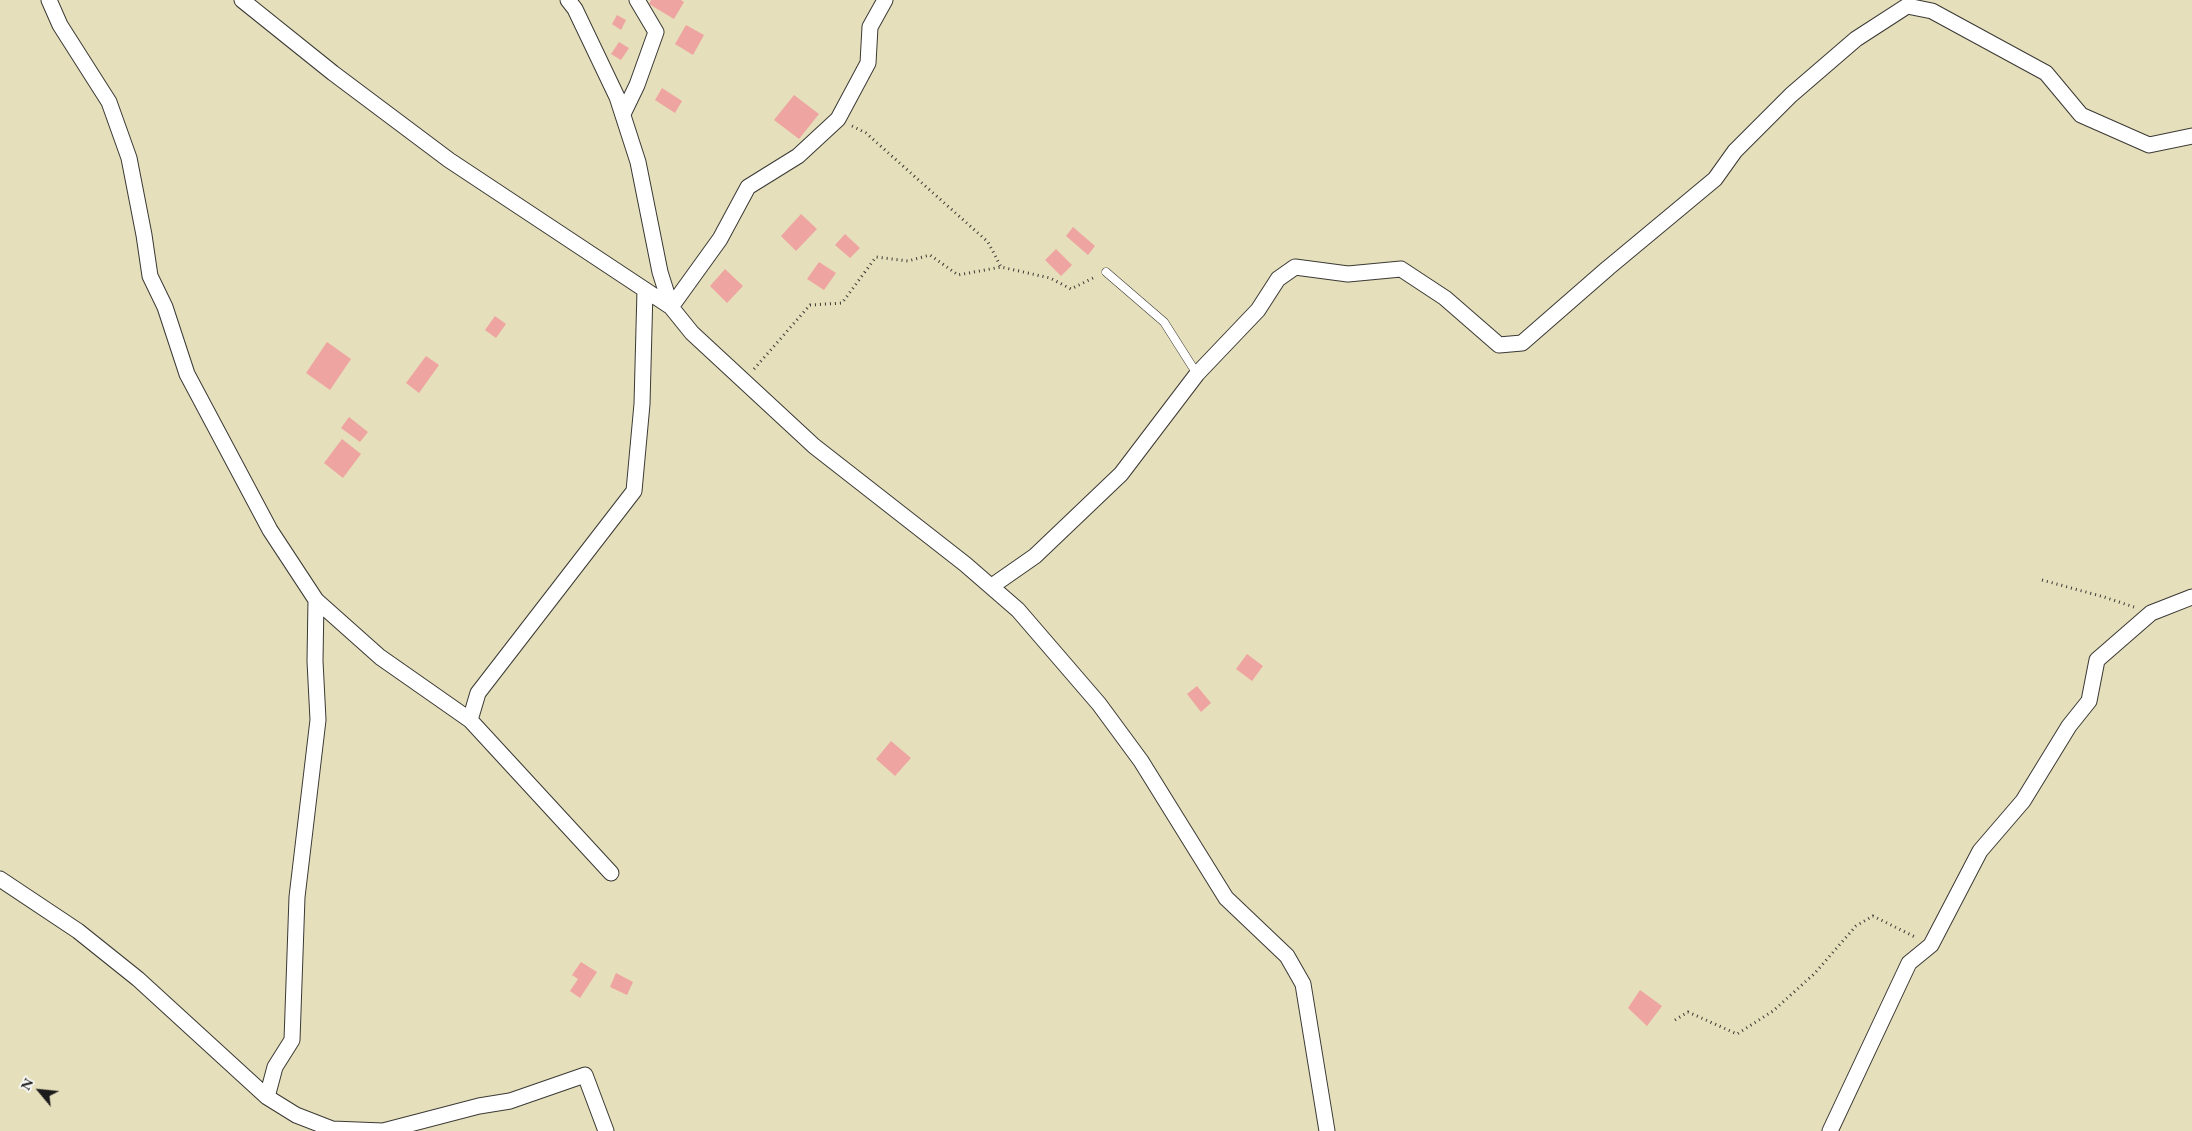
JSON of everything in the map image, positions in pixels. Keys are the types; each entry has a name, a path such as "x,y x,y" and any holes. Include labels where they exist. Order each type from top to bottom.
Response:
{"street":[{"path":"49,0 60,25 109,102 129,158 150,276 165,307 187,374 270,530 316,600 380,657 470,720 611,873"},
{"path":"242,0 333,73 449,160 671,307 692,333 814,446 992,586 1018,610 1100,704 1141,761 1226,898 1288,956 1302,984 1327,1131"},
{"path":"568,0 575,9 617,97 623,114 638,162 660,272 671,307"},
{"path":"623,114 637,85 656,32 637,0"},
{"path":"671,307 720,239 748,188 798,156 838,119 868,63 870,27 885,0"},
{"path":"992,586 1035,556 1121,474 1197,374 1258,310 1278,279 1294,267 1348,274 1400,269 1444,298 1500,345 1522,343 1715,179 1735,152 1791,95 1856,39 1908,6 1932,11 2046,73 2081,115 2149,145 2192,136"},
{"path":"470,720 478,693 634,491 642,404 645,290"},
{"path":"1830,1131 1909,962 1931,945 1980,851 2023,801 2069,726 2089,701 2096,660 2151,613 2192,597"},
{"path":"267,1098 275,1067 292,1040 297,897 318,720 315,661 316,600"},
{"path":"0,878 78,931 138,980 267,1098 296,1115 332,1129 383,1131 479,1106 510,1101 585,1075 606,1131"}],"lane":[{"path":"1106,272 1164,322 1197,374"}],"path":[{"path":"838,119 866,134 933,192 988,242 1001,267"},
{"path":"743,381 810,305 842,304 876,257 908,261 930,255 958,275 1001,267 1050,278 1071,288 1106,272"},
{"path":"2042,580 2104,596 2151,613"},
{"path":"1675,1020 1688,1012 1737,1034 1773,1011 1814,974 1856,926 1873,916 1931,945"}],"building":[{"path":"651,0 681,0 684,2 674,19 649,4"},
{"path":"617,15 626,20 621,30 612,24"},
{"path":"686,25 704,35 693,55 675,44"},
{"path":"619,42 629,48 621,60 611,54"},
{"path":"662,88 682,101 675,113 655,100"},
{"path":"794,95 819,114 799,139 774,120"},
{"path":"801,214 817,229 796,251 781,236"},
{"path":"1073,227 1095,246 1088,255 1066,236"},
{"path":"845,234 860,248 850,258 835,245"},
{"path":"1056,249 1072,265 1061,276 1045,260"},
{"path":"819,262 836,273 824,290 807,279"},
{"path":"725,269 743,286 727,303 710,286"},
{"path":"495,316 506,324 496,338 485,330"},
{"path":"327,342 351,359 330,390 306,373"},
{"path":"426,356 439,365 419,393 406,383"},
{"path":"349,417 368,432 360,442 341,428"},
{"path":"342,439 361,454 343,478 324,463"},
{"path":"1247,654 1263,666 1252,681 1236,669"},
{"path":"1197,686 1211,703 1201,712 1187,694"},
{"path":"891,741 911,758 895,776 876,759"},
{"path":"581,962 597,972 580,998 570,991 578,979 572,975"},
{"path":"616,973 633,982 627,995 610,987"},
{"path":"1640,990 1662,1006 1647,1026 1628,1008"}]}
